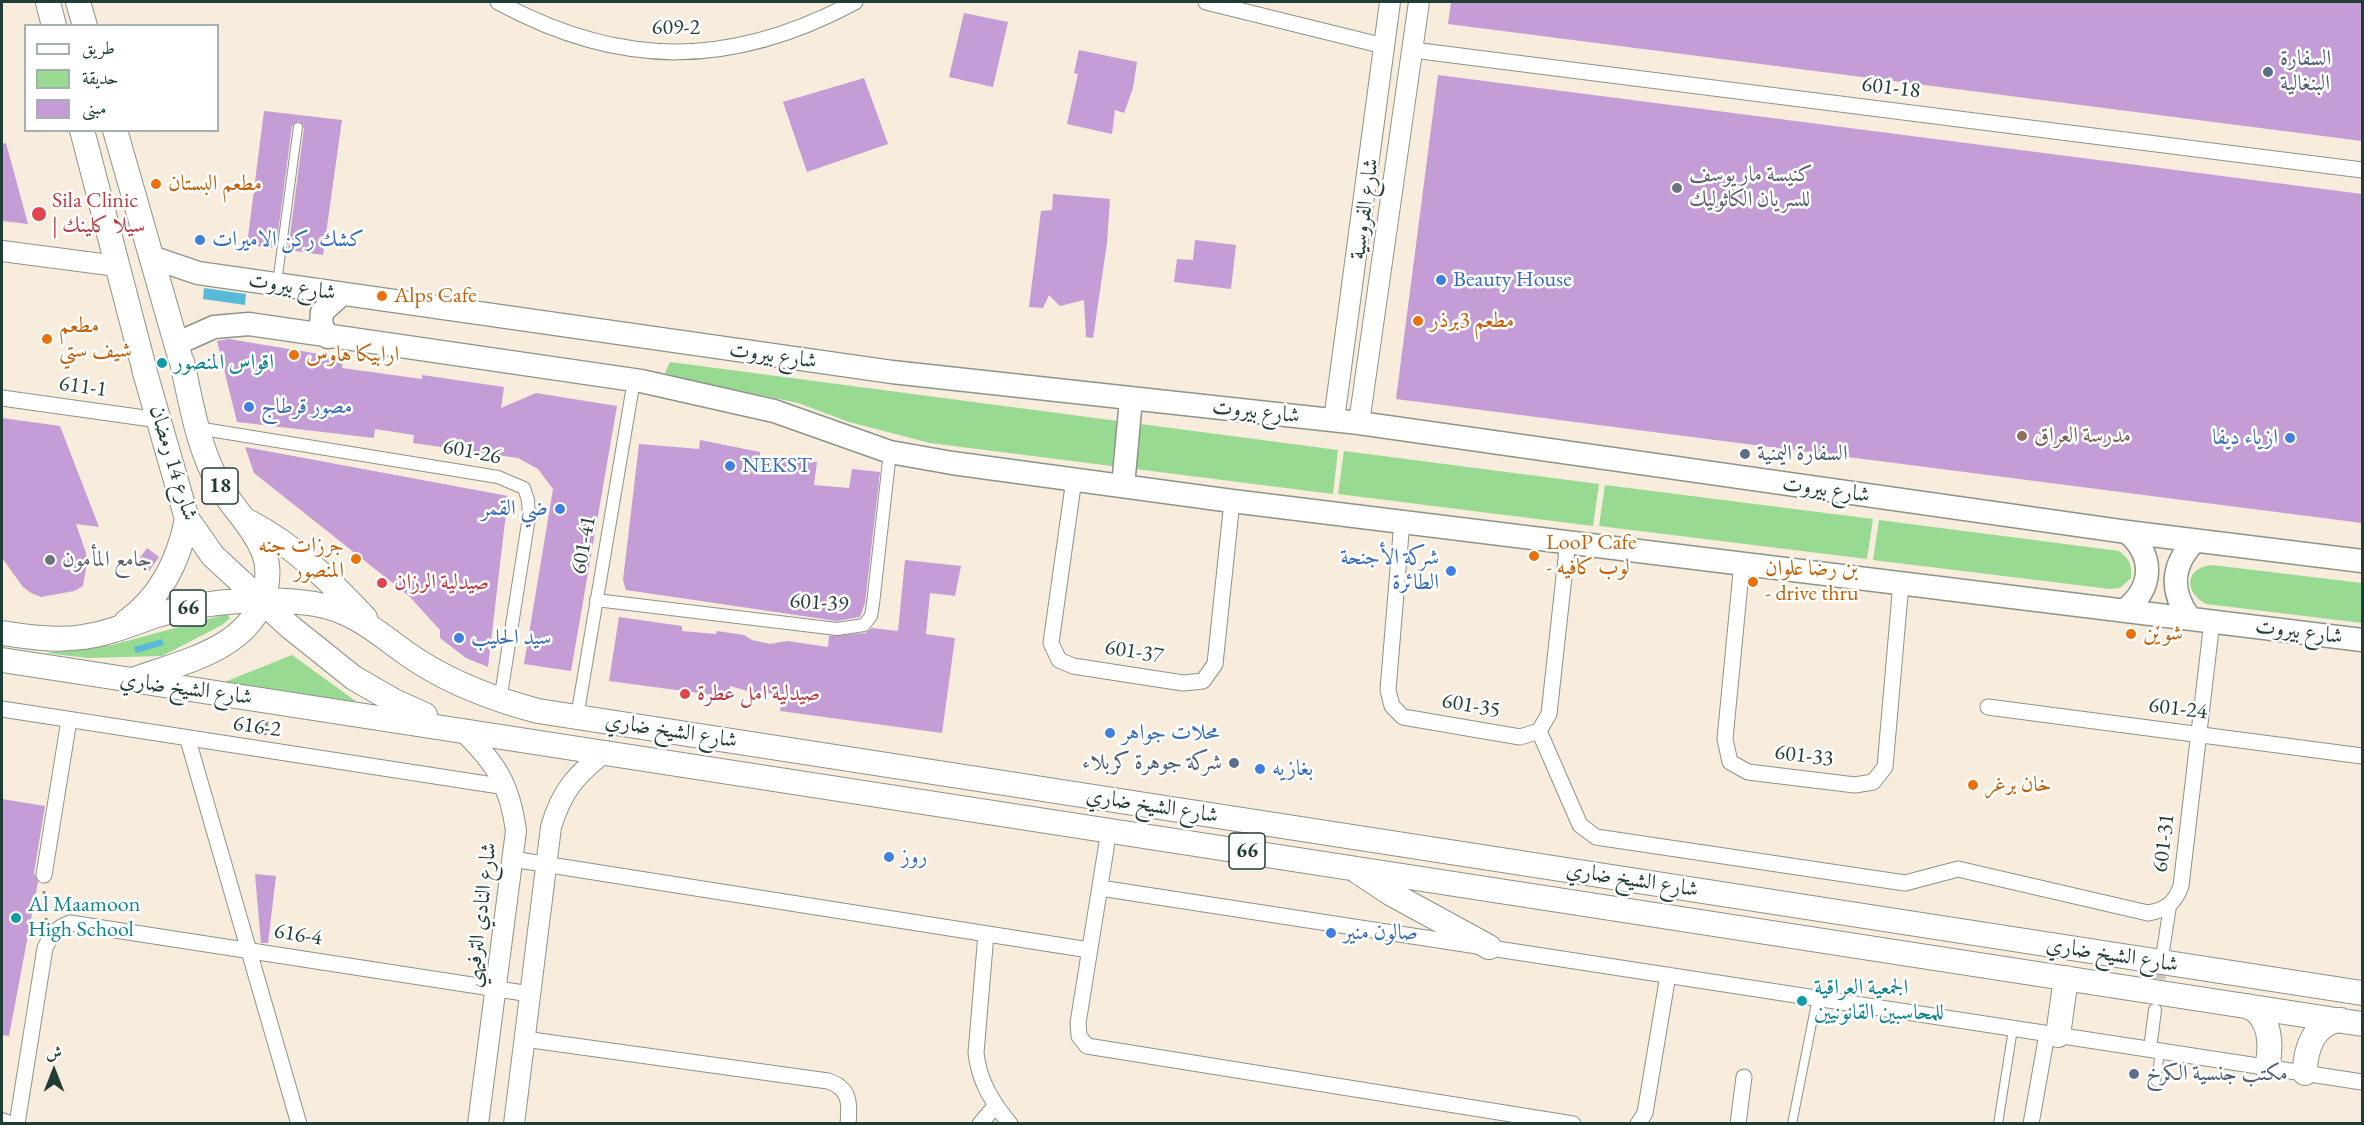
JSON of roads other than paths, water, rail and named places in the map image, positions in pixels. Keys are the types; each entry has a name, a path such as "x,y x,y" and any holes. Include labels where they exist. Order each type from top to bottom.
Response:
{"main road":[{"path":"48,2 54,24"},
{"path":"78,2 84,24"},
{"name":"شارع 14 رمضان","path":"83,132 143,367 187,519 213,556 262,602 354,678 394,701 461,729"},
{"name":"شارع 14 رمضان","path":"116,132 180,354 197,428 218,483 261,545 268,575 262,602 247,627 228,643 131,681"},
{"name":"شارع بيروت","path":"151,257 198,273 892,372 1359,423 2127,532 2362,561"},
{"path":"328,337 321,324 322,312 341,295"},
{"name":"شارع بيروت","path":"180,354 201,331 228,324 249,324 634,380 774,411 890,452 1232,501 2189,616 2362,640"},
{"path":"1124,486 1131,399"},
{"path":"117,628 149,602 161,586 179,553 187,519"},
{"path":"245,520 268,532 309,562 373,626"},
{"path":"2125,610 2143,591 2148,565 2145,552 2127,532"},
{"path":"2189,616 2180,605 2175,577 2178,563 2195,540"},
{"name":"شارع الشيخ ضاري","path":"2,633 56,639 84,637 202,605 262,602 325,607 373,626 419,663 473,691 500,701 577,717 2362,993"},
{"name":"شارع الشيخ ضاري","path":"2,660 2352,1022"},
{"path":"1353,868 1390,893 1489,947"},
{"path":"2052,1034 2066,978"},
{"path":"2247,1006 2256,1010 2268,1031 2270,1043 2267,1067"},
{"path":"2305,1073 2307,1049 2313,1038 2331,1021 2352,1022"}],"street":[{"name":"609-2","path":"498,2 535,22 580,39 627,49 676,53 724,49 772,39 817,22 855,2"},
{"path":"1206,2 1384,46"},
{"name":"شارع الفروسية","path":"1334,420 1390,2"},
{"name":"شارع الفروسية","path":"1359,423 1419,2"},
{"name":"601-18","path":"1413,50 2362,170"},
{"path":"1366,178 1393,183"},
{"path":"2,251 117,267"},
{"name":"601-41","path":"577,717 634,380"},
{"name":"611-1","path":"2,398 159,420"},
{"name":"601-26","path":"197,428 498,477 524,488 528,500 529,517 500,701"},
{"name":"601-39","path":"596,600 837,629 864,625 871,616 873,604 890,452"},
{"name":"601-37","path":"1074,479 1051,643 1059,660 1073,666 1183,683 1203,681 1215,664 1232,501"},
{"name":"601-35","path":"1402,521 1388,690 1392,706 1403,717 1520,737 1539,731"},
{"path":"1539,731 1549,714 1568,540"},
{"name":"601-33","path":"1742,562 1725,739 1730,762 1748,772 1855,784 1873,782 1885,767 1901,583"},
{"name":"601-31","path":"1539,731 1580,825 1596,837 1905,883 1958,869 2148,912 2170,906 2177,897 2183,876 2212,621"},
{"name":"601-24","path":"1988,707 2362,756"},
{"name":"616-2","path":"2,709 188,740 506,787"},
{"path":"44,875 69,720"},
{"name":"شارع النادي الترفيهي","path":"461,729 486,753 506,787 516,831 478,1124"},
{"path":"188,740 299,1124"},
{"path":"514,1124 546,864 558,804 570,784 606,752"},
{"path":"1109,830 1077,1029 1083,1042 1094,1049 1573,1124"},
{"path":"512,859 1089,950"},
{"path":"1100,888 2362,1082"},
{"path":"2163,951 2170,906"},
{"name":"616-4","path":"19,1123 45,948 55,932 70,923 530,994"},
{"path":"986,934 976,1053 981,1080 1010,1124"},
{"path":"1638,1124 1645,1113 1668,975"},
{"path":"2155,1010 2155,1050"},
{"path":"2031,1124 2052,1034"},
{"path":"524,1039 828,1081 841,1087 849,1099 848,1124"},
{"path":"1738,1124 1744,1077"},
{"path":"980,1124 996,1105"}],"lane":[{"path":"276,285 298,127"},
{"path":"1792,1124 1816,998"},
{"path":"1998,1124 2013,1029"},
{"path":"2155,1050 2156,1082"},
{"path":"2,1117 19,1123"}],"water":[{"path":"204,288 246,294 245,305 203,299"},
{"path":"162,639 164,645 136,653 134,647"}],"tunnel":[{"path":"2157,997 2162,958"}],"place":[{"name":"السفارة البنغالية","path":"2268,72"},
{"name":"مطعم البستان","path":"156,184"},
{"name":"كنيسة مار يوسف للسريان الكاثوليك","path":"1677,188"},
{"name":"Sila Clinic | سيلا كلينك","path":"39,214"},
{"name":"كشك ركن الاميرات","path":"200,240"},
{"name":"Beauty House","path":"1441,280"},
{"name":"Alps Cafe","path":"382,296"},
{"name":"مطعم 3برذر","path":"1418,321"},
{"name":"مطعم شيف ستي","path":"47,339"},
{"name":"ارابيكا هاوس","path":"294,355"},
{"name":"اقواس المنصور","path":"162,363"},
{"name":"مصور قرطاج","path":"249,407"},
{"name":"مدرسة العراق","path":"2022,436"},
{"name":"ازياء ديفا","path":"2290,438"},
{"name":"السفارة اليمنية","path":"1745,454"},
{"name":"NEKST","path":"730,466"},
{"name":"ضي القمر","path":"560,509"},
{"name":"LooP Cafe - لوب كافيه","path":"1534,556"},
{"name":"جرزات جنه المنصور","path":"356,559"},
{"name":"جامع المأمون","path":"50,560"},
{"name":"شركة الأجنحة الطائرة","path":"1451,571"},
{"name":"بن رضا علوان - drive thru","path":"1753,582"},
{"name":"صيدلية الرزان","path":"382,583"},
{"name":"شوێن","path":"2131,634"},
{"name":"سيد الحليب","path":"459,638"},
{"name":"صيدلية امل عطرة","path":"685,694"},
{"name":"محلات جواهر","path":"1110,733"},
{"name":"شركة جوهرة كربلاء","path":"1234,763"},
{"name":"بغازيه","path":"1260,769"},
{"name":"خان برغر","path":"1973,785"},
{"name":"روز","path":"889,857"},
{"name":"Al Maamoon High School","path":"16,918"},
{"name":"صالون منير","path":"1331,933"},
{"name":"الجمعية العراقية للمحاسبين القانونيين","path":"1802,1001"},
{"name":"مكتب جنسية الكرخ","path":"2134,1074"}]}
